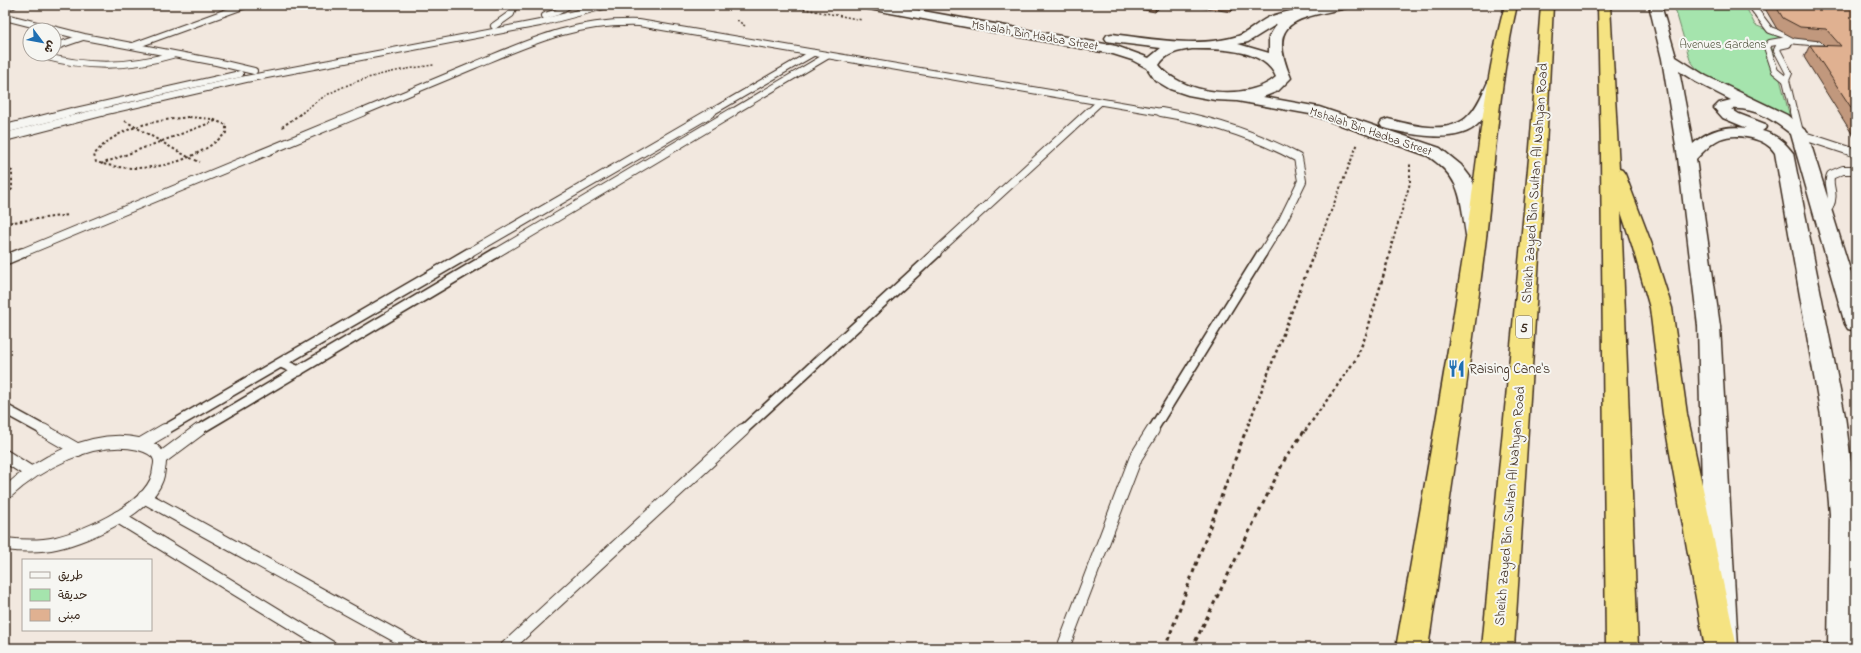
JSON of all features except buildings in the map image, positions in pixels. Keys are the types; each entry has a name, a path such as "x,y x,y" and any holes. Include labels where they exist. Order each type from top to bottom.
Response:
{"highway":[{"path":"1412,648 1476,236 1496,80 1511,5"},
{"name":"Sheikh Zayed Bin Sultan Al Nahyan Road","path":"1498,648 1538,156 1547,5"},
{"path":"1604,5 1610,157 1622,648"},
{"path":"1610,157 1642,245 1661,308 1675,414 1722,648"},
{"path":"1407,648 1417,616"}],"street":[{"name":"Mshalah Bin Hadba Street","path":"869,5 1085,44 1137,56 1152,65"},
{"name":"Mshalah Bin Hadba Street","path":"933,5 1119,39 1174,46 1192,45"},
{"path":"1296,15 1276,31 1273,46 1290,81 1268,91 1250,95 1234,96 1207,94 1176,87 1163,80 1155,72 1152,65 1155,58 1163,52 1176,47 1213,45 1243,39 1268,22 1296,15 1341,5"},
{"path":"1657,7 1669,59 1687,158 1709,326 1722,648"},
{"name":"Mshalah Bin Hadba Street","path":"1213,45 1237,48 1259,54 1290,81 1322,102 1389,124 1421,130 1445,130 1460,128 1470,123 1483,106 1496,80"},
{"path":"1669,59 1701,80 1788,122 1800,133 1856,324"},
{"name":"Mshalah Bin Hadba Street","path":"1234,96 1313,110 1434,152 1456,168 1467,187 1476,236"},
{"path":"1763,109 1734,104 1728,104 1722,108 1732,116 1760,127 1783,142 1833,416 1844,514 1844,648"},
{"path":"1687,158 1712,137 1734,132 1754,134 1768,139 1778,144 1784,153"}],"lane":[{"path":"5,7 12,5"},
{"path":"132,46 246,5"},
{"path":"494,26 511,14 514,5"},
{"path":"5,129 184,86 254,71 550,15 563,10 569,5"},
{"path":"5,137 106,111 246,79 540,23 608,5"},
{"path":"1751,5 1770,30 1794,38"},
{"path":"5,17 84,37 254,71"},
{"path":"5,260 543,37 583,25 604,22 640,23 1185,116 1236,130 1278,146 1298,158 1302,181 1283,220 1136,457 1063,648"},
{"path":"62,44 84,37"},
{"path":"1786,80 1789,73 1777,52 1777,48 1779,46 1793,43 1823,44 1787,40 1775,41 1768,45 1767,50 1775,71 1786,80 1800,133 1856,153"},
{"path":"141,444 813,53"},
{"path":"62,61 72,64 117,67 147,63 173,54"},
{"path":"160,458 191,435 679,146 827,56"},
{"path":"184,86 209,77 219,70 217,67 205,61"},
{"path":"506,648 1100,102"},
{"path":"661,141 679,146"},
{"path":"1822,210 1829,207 1834,199 1829,179 1830,175 1843,170 1856,170"},
{"path":"281,362 299,371"},
{"path":"5,409 78,450"},
{"path":"5,494 30,472 53,460 78,450 102,444 124,442 141,444 153,450 160,458 161,470 155,483 144,498 118,517 89,533 57,543 28,547 5,544"},
{"path":"5,456 30,472"},
{"path":"144,498 418,648"},
{"path":"118,517 332,648"}],"path":[{"path":"738,20 747,28"},
{"path":"281,127 296,119 317,100 342,88 392,72 438,65"},
{"path":"188,117 206,117 219,120 226,125 226,133 220,141 207,149 188,157 144,168 123,169 106,167 96,162 94,155 99,147 110,138 136,127 168,119 188,117"},
{"path":"123,120 188,157 206,164"},
{"path":"100,164 219,120"},
{"path":"1165,648 1283,332 1359,141 1355,138"},
{"path":"1192,648 1285,459 1356,358 1366,335 1410,183 1410,160 1406,142"},
{"path":"5,169 12,171 12,189 5,196"},
{"path":"5,223 76,213"}],"green space":[{"name":"Avenues Gardens","path":"1674,5 1745,5 1755,25 1781,36 1783,40 1770,41 1790,117 1700,73 1690,60"}],"place":[{"name":"Raising Cane's","path":"1456,368"}]}
